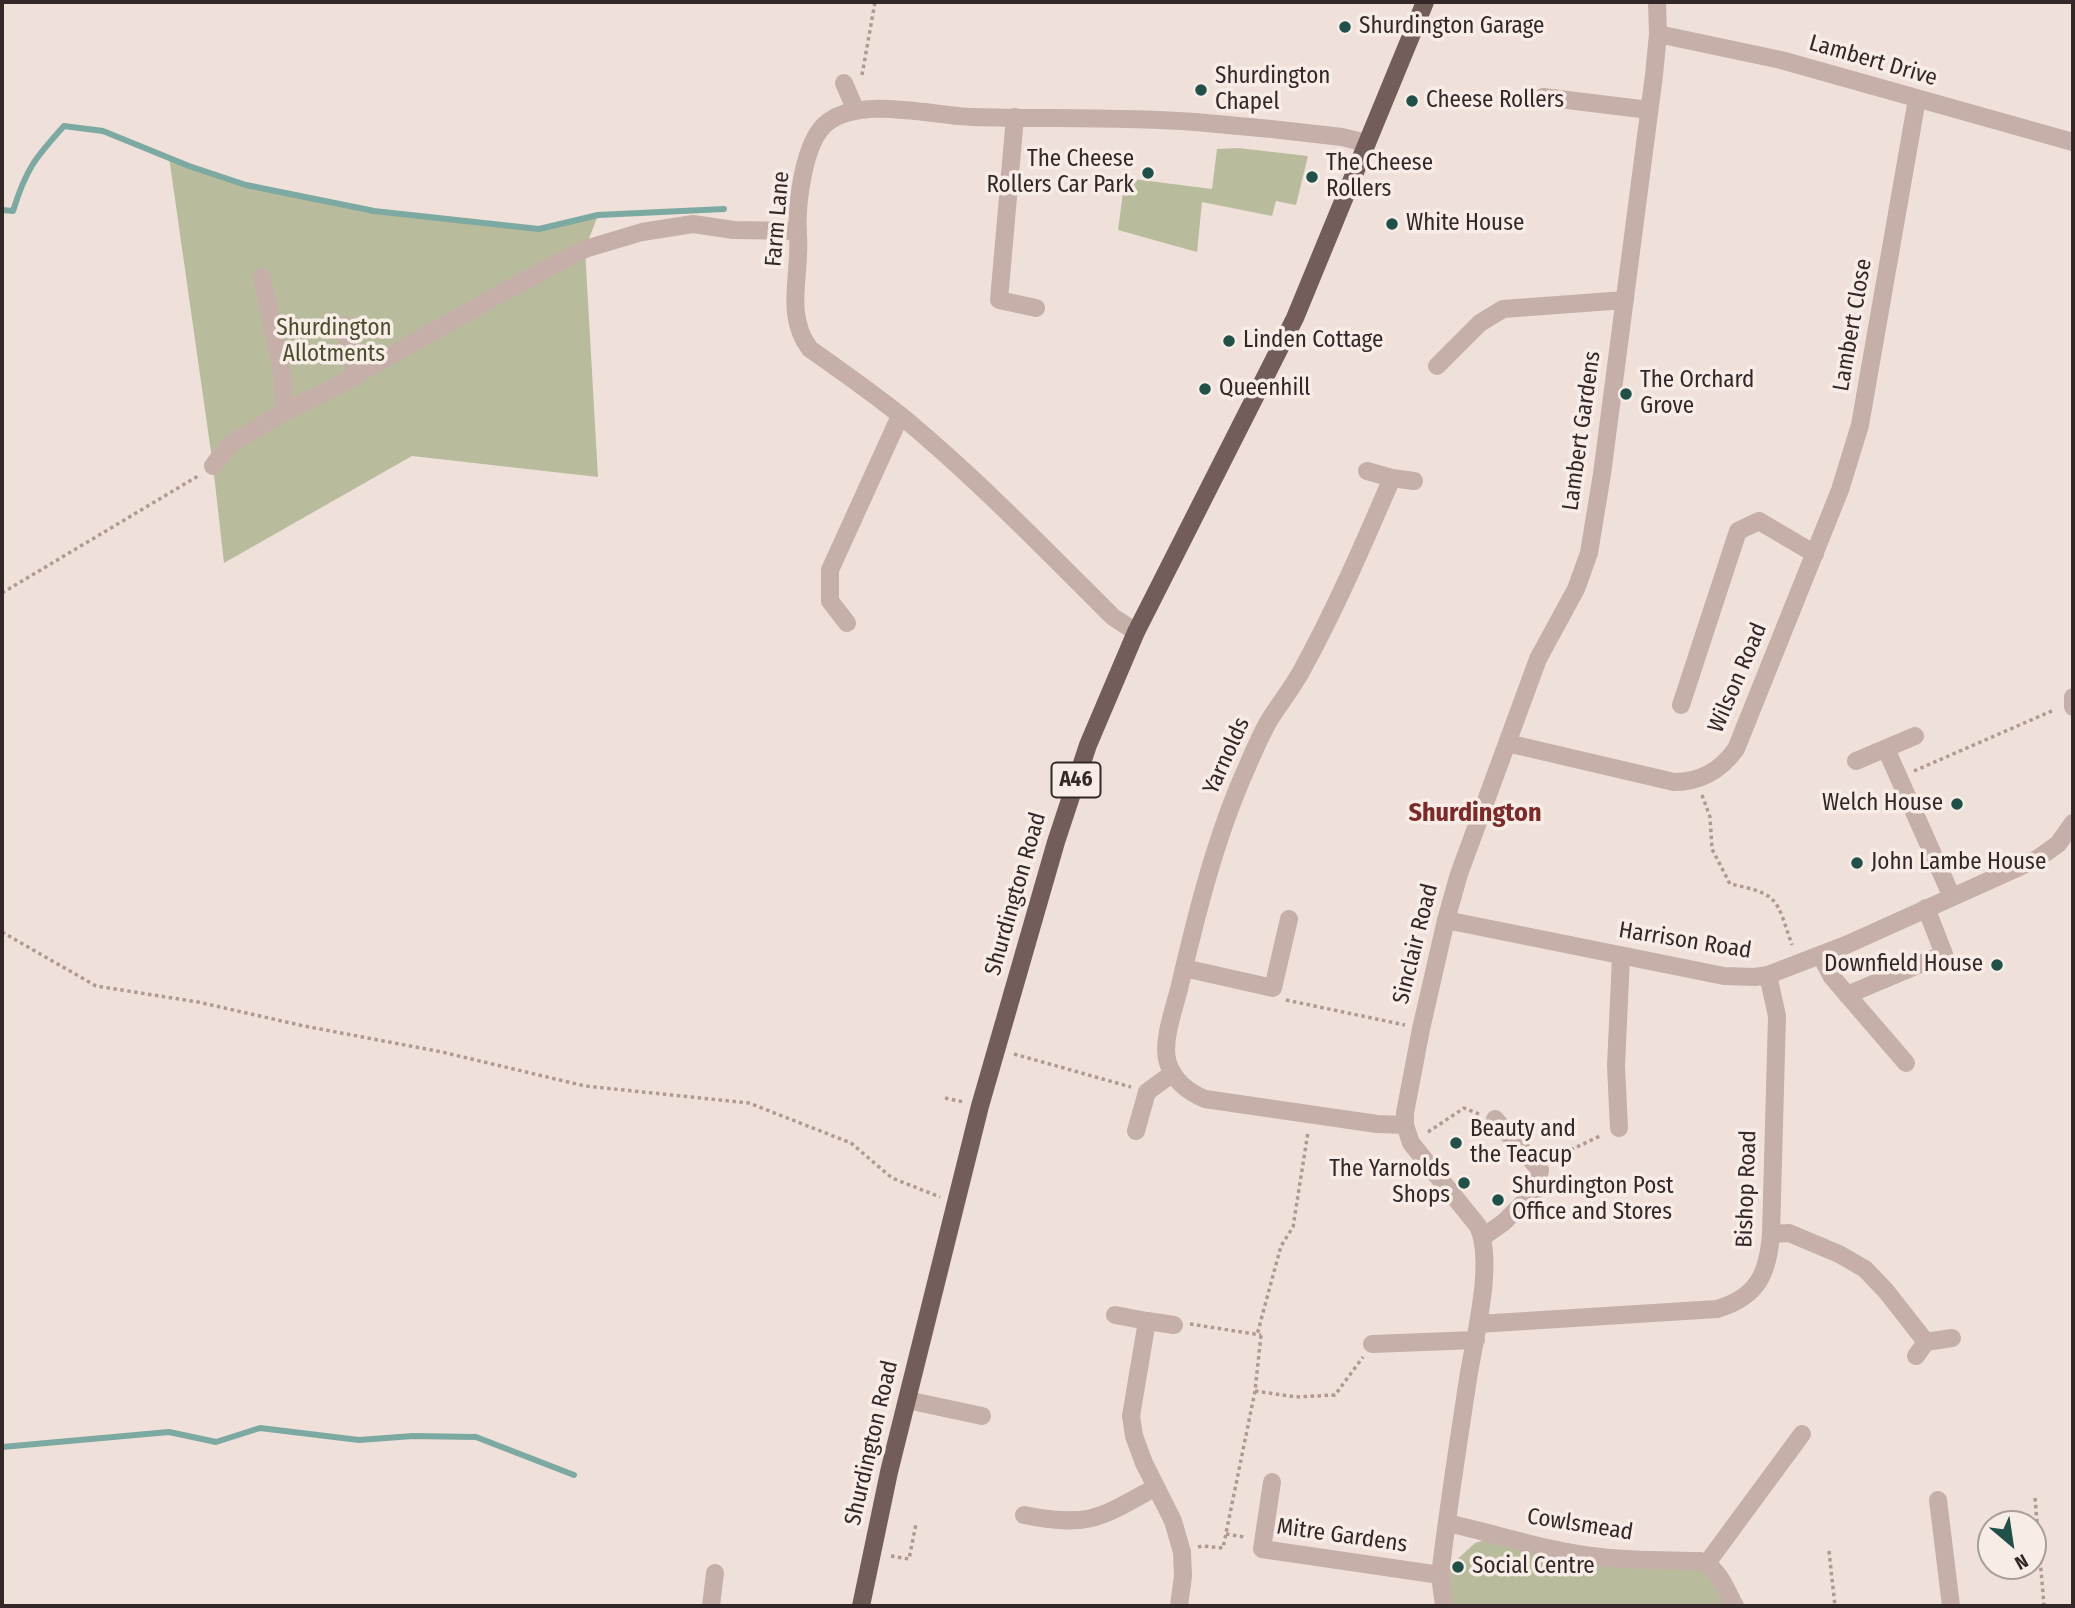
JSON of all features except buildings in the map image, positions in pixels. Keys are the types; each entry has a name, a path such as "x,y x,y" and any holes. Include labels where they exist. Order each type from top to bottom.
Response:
{"main road":[{"name":"Shurdington Road","path":"861,1606 871,1552 955,1202 1056,842 1088,745 1136,632 1295,318 1425,2"}],"street":[{"name":"Lambert Gardens","path":"1507,743 1538,659 1576,589 1589,553 1649,110 1658,34 1657,2"},
{"name":"Lambert Drive","path":"1658,34 1781,60 2073,142"},
{"path":"844,83 856,111"},
{"path":"1543,97 1649,110"},
{"name":"Lambert Close","path":"1815,554 1860,425 1917,99"},
{"name":"Farm Lane","path":"1136,632 1113,617 991,497 900,416 810,349 803,340 798,331 794,311 799,200 812,140 826,123 845,113 870,110 1342,137 1366,143"},
{"path":"1015,117 999,300 1036,308"},
{"path":"213,466 228,446 285,411 356,376 585,249 642,232 693,224 734,230 798,231"},
{"path":"262,277 282,372 285,411"},
{"path":"1437,366 1479,323 1503,309 1625,300"},
{"path":"344,325 356,376"},
{"path":"847,623 830,601 831,570 900,416"},
{"path":"1367,471 1414,481"},
{"name":"Yarnolds","path":"1173,1073 1166,1048 1184,968 1219,839 1246,768 1269,721 1301,673 1353,569 1392,478"},
{"path":"1681,705 1738,531 1759,521 1815,554"},
{"name":"Wilson Road","path":"1696,780 1719,769 1736,749 1815,554"},
{"path":"1856,761 1915,736"},
{"path":"1507,743 1663,781 1696,780"},
{"name":"Sinclair Road","path":"1483,1237 1478,1226 1412,1143 1405,1125 1405,1113 1446,920 1459,874 1507,743"},
{"path":"1886,748 1952,897"},
{"path":"2066,847 2073,822"},
{"name":"Harrison Road","path":"1446,920 1724,976 1768,975 1821,956 2066,847"},
{"path":"1847,995 1944,954 1926,908"},
{"path":"1184,968 1273,988 1289,919"},
{"path":"1821,956 1832,977 1906,1063"},
{"path":"1619,1128 1616,1066 1620,957"},
{"name":"Bishop Road","path":"1372,1344 1728,1306 1746,1295 1760,1279 1769,1260 1771,1234 1777,1016 1768,975"},
{"path":"1136,1131 1147,1091 1173,1073 1186,1089 1205,1099 1377,1124 1405,1125"},
{"path":"1444,1606 1440,1575 1477,1332 1484,1270 1483,1237 1504,1223 1536,1191 1540,1170 1495,1119"},
{"path":"1771,1234 1789,1233 1839,1254 1865,1269 1886,1291 1921,1349 1952,1338"},
{"path":"1115,1315 1174,1325"},
{"path":"1147,1321 1130,1416 1134,1436 1172,1521 1182,1552 1183,1576 1179,1606"},
{"path":"907,1400 982,1416"},
{"path":"1735,1606 1716,1571 1707,1563 1802,1434"},
{"name":"Mitre Gardens","path":"1272,1482 1262,1549 1440,1575"},
{"path":"1024,1515 1058,1521 1086,1520 1115,1510 1156,1487"},
{"path":"1938,1500 1951,1606"},
{"name":"Cowlsmead","path":"1447,1523 1540,1547 1600,1557 1700,1560 1707,1563"},
{"path":"711,1606 715,1573"}],"path":[{"path":"856,111 875,2"},
{"path":"2,593 171,494 213,466"},
{"path":"1899,778 2073,702"},
{"path":"1696,780 1710,817 1712,849 1730,884 1760,890 1777,903 1799,964"},
{"path":"2,932 96,986 198,1002 304,1026 442,1052 585,1086 749,1103 851,1143 892,1178 955,1202"},
{"path":"1273,988 1286,1000 1421,1029"},
{"path":"996,1049 1147,1091"},
{"path":"1412,1143 1464,1108 1495,1119"},
{"path":"1182,1552 1202,1546 1223,1548 1255,1391 1261,1335 1258,1331 1281,1246 1293,1227 1310,1115"},
{"path":"1540,1170 1566,1152 1619,1128"},
{"path":"1174,1325 1192,1324 1261,1335"},
{"path":"1255,1391 1296,1397 1335,1395 1372,1344"},
{"path":"2035,1498 2043,1606"},
{"path":"871,1552 909,1559 916,1524"},
{"path":"1829,1552 1835,1606"}],"green space":[{"path":"1238,148 1308,156 1296,205 1276,201 1272,216 1202,202 1197,252 1118,230 1125,178 1212,189 1217,149"},
{"name":"Shurdington Allotments","path":"169,157 246,185 374,211 539,229 598,215 585,249 598,477 412,456 224,563 213,466"},
{"path":"1500,1535 1540,1547 1692,1560 1719,1577 1735,1606 1444,1606 1440,1575 1475,1543"}],"waterway":[{"path":"2,210 13,211 32,165 64,126 103,131 189,166 246,185 374,211 539,229 598,215 724,209"},
{"path":"2,1447 169,1432 216,1442 260,1428 359,1440 413,1436 476,1437 574,1475"}],"place":[{"name":"Shurdington Garage","path":"1345,27"},
{"name":"Shurdington Chapel","path":"1201,90"},
{"name":"Cheese Rollers","path":"1412,101"},
{"name":"The Cheese Rollers Car Park","path":"1148,173"},
{"name":"The Cheese Rollers","path":"1312,177"},
{"name":"White House","path":"1392,224"},
{"name":"Linden Cottage","path":"1229,341"},
{"name":"Queenhill","path":"1205,389"},
{"name":"The Orchard Grove","path":"1626,394"},
{"name":"Welch House","path":"1957,804"},
{"name":"John Lambe House","path":"1857,863"},
{"name":"Downfield House","path":"1997,965"},
{"name":"Beauty and the Teacup","path":"1456,1143"},
{"name":"The Yarnolds Shops","path":"1464,1183"},
{"name":"Shurdington Post Office and Stores","path":"1498,1200"},
{"name":"Social Centre","path":"1458,1567"}],"district":[{"name":"Shurdington","path":"1475,814"}]}
